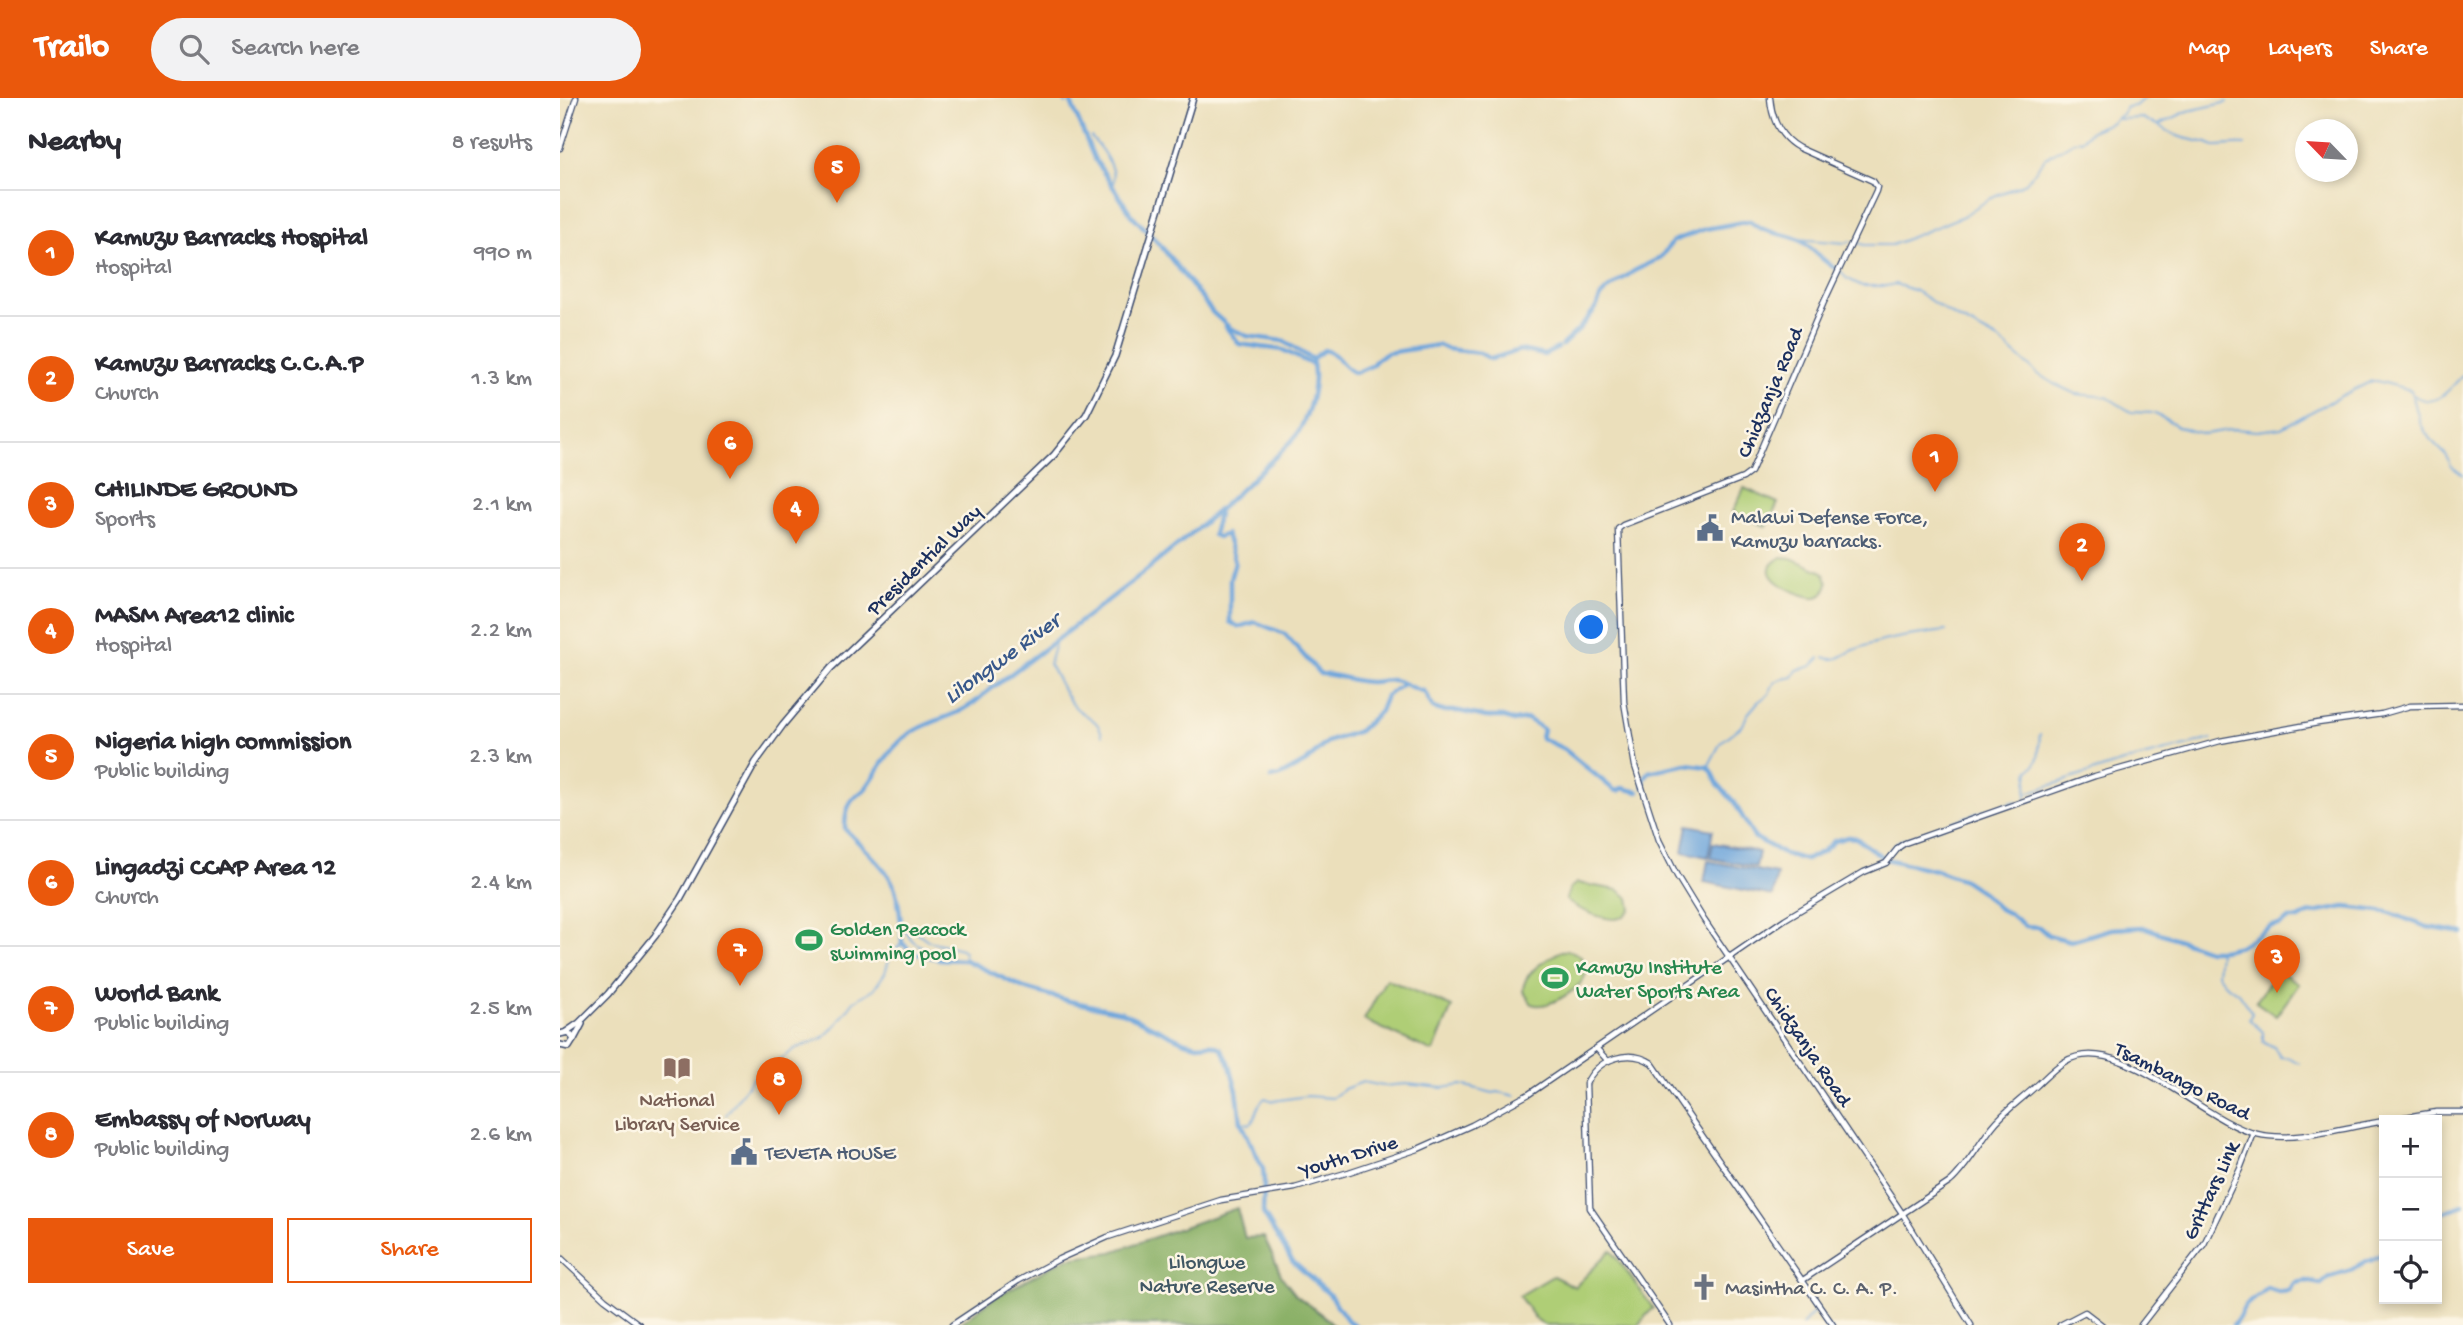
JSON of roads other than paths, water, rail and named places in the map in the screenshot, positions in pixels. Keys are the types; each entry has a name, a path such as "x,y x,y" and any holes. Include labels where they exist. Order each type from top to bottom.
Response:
{"main road":[{"name":"Presidential Way","path":"562,1032 575,1026 597,1005 631,968 668,918 751,771 802,701 840,660 1045,463 1079,426 1096,398 1115,356 1193,98"},
{"name":"Presidential Way","path":"561,1047 571,1046 578,1029 597,1005"},
{"path":"562,1032 571,1034 574,1039"}],"street":[{"path":"560,148 576,98"},
{"name":"Chidzanja Road","path":"1770,98 1776,125 1792,144 1873,181 1877,187 1751,472 1743,478 1623,525 1618,531 1623,702 1635,766 1659,840 1683,886 1728,957 1902,1213 1972,1325"},
{"name":"Youth Drive","path":"952,1325 1018,1281 1108,1237 1208,1204 1276,1191 1349,1172 1447,1137 1516,1102 1728,957 1851,879 1888,860 1905,843 2095,776 2189,749 2263,732 2392,712 2410,706 2463,705"},
{"path":"1597,1049 1608,1061"},
{"name":"Tsambango Road","path":"1803,1280 1958,1174 2006,1112 2056,1068 2080,1056 2098,1055 2122,1062 2254,1133 2291,1136 2379,1121"},
{"path":"1670,1325 1590,1208 1585,1087 1591,1075 1616,1057 1641,1058 1652,1063 1833,1325"},
{"name":"Tsambango Road","path":"2418,1115 2463,1112"},
{"name":"Grittars Link","path":"2141,1325 2204,1244 2254,1133"},
{"path":"560,1257 605,1299 640,1325"},
{"path":"2060,1325 2085,1312 2102,1325"}],"water":[{"path":"1688,825 1713,830 1708,857 1683,852"},
{"path":"1713,843 1759,852 1756,867 1710,858"},
{"path":"1708,861 1777,874 1773,896 1704,882"}],"waterway":[{"path":"1063,98 1066,104"},
{"name":"Lilongwe River","path":"1069,98 1094,158 1131,214 1161,246 1213,313 1230,328 1247,336 1283,341 1312,359 1314,377 1307,415 1295,437 1284,449 1156,563 975,702 916,730 900,741 866,788 851,801 846,812 845,829 890,878 898,900 902,943 913,953 940,959 965,960 1024,988 1122,1012 1185,1042 1211,1044 1221,1048 1229,1062 1237,1091 1241,1122 1263,1169 1263,1213 1292,1261 1329,1294 1348,1321 1355,1325"},
{"path":"1856,242 1864,245 1892,245 1963,216 1994,196 2026,183 2045,158 2112,122 2126,107 2135,106 2144,98"},
{"path":"2160,124 2188,111 2228,102"},
{"path":"2118,119 2143,118 2179,136 2215,146 2245,145"},
{"path":"1091,137 1104,153 1110,166 1113,185"},
{"path":"1562,345 1579,329 1608,289 1634,271 1660,258 1673,241 1705,229 1750,221 1761,228 1803,242 1838,269"},
{"path":"1797,239 1846,243 1851,241"},
{"path":"1841,271 1846,278 1862,286 1895,284 1916,291 1952,315 1999,340 2038,374 2076,394 2107,397 2131,412 2153,413 2177,427 2205,434 2235,429 2257,431 2281,428 2372,381 2411,390 2420,423 2430,439 2447,456 2451,466 2463,475"},
{"path":"1226,327 1239,344 1283,350 1313,365"},
{"path":"1312,359 1324,350 1337,357 1346,368 1355,373 1371,366 1387,353 1439,345 1447,349 1480,353 1491,359 1520,350 1544,355 1558,348"},
{"path":"2413,395 2429,400 2441,397 2463,375"},
{"path":"1219,510 1213,535 1218,537 1226,534 1235,562 1230,579 1230,622 1239,627 1255,622 1285,634 1320,674 1364,682 1396,681 1424,691 1433,708 1442,711 1459,711 1514,721 1528,719 1543,729 1541,738 1564,749 1614,790 1619,791 1622,788 1639,792"},
{"path":"1824,657 1836,658 1899,637 1946,631"},
{"path":"1056,640 1049,664 1072,703 1095,722 1102,735"},
{"path":"1708,767 1721,742 1743,725 1747,715 1769,694 1775,682 1793,677 1797,670 1812,666 1820,658"},
{"path":"1271,778 1306,762 1327,742 1359,731 1380,711 1386,696 1403,684"},
{"path":"2026,792 2029,770 2038,759 2040,734"},
{"path":"2025,798 2027,793 2123,762 2212,739"},
{"path":"1644,787 1644,779 1649,772 1687,764 1708,767 1718,784 1734,802 1754,837 1784,854 1806,860 1834,841 1856,838 1885,859 1936,870 1964,880 2025,926 2039,927 2048,935 2071,941 2111,929 2143,927 2208,950 2222,950 2240,946 2271,926 2280,925 2289,919 2345,907 2388,912 2427,927 2463,933"},
{"path":"1899,841 2017,801"},
{"path":"1883,858 1897,842"},
{"path":"901,924 929,941 961,949 965,960"},
{"path":"905,926 912,940 947,960"},
{"path":"726,1115 752,1079 795,1049 823,1038 854,1001 874,989 885,973 890,956 902,943"},
{"path":"2219,951 2217,974 2238,993 2252,1013 2249,1019 2263,1032 2263,1041 2274,1047 2280,1057 2299,1063"},
{"path":"1241,1122 1250,1124 1265,1098 1273,1101 1307,1096 1332,1098 1344,1089 1363,1082 1383,1086 1406,1084 1443,1088 1462,1085 1516,1096"},
{"path":"2442,1213 2463,1205"},
{"path":"2370,1261 2379,1256"},
{"path":"2353,1269 2367,1261"},
{"path":"2233,1325 2247,1304 2267,1288 2279,1292 2289,1291 2295,1283 2306,1281 2321,1284 2329,1277 2352,1270"},
{"path":"1802,1325 1815,1311"}],"place":[{"name":"Nigeria high commission","path":"837,203"},
{"name":"Lingadzi CCAP Area 12","path":"730,479"},
{"name":"Kamuzu Barracks Hospital","path":"1935,492"},
{"name":"Malawi Defense Force, Kamuzu barracks.","path":"1710,528"},
{"name":"MASM Area12 clinic","path":"796,544"},
{"name":"Kamuzu Barracks C.C.A.P","path":"2082,581"},
{"name":"Golden Peacock swimming pool","path":"809,940"},
{"name":"Kamuzu Institute Water Sports Area","path":"1555,978"},
{"name":"World Bank","path":"740,986"},
{"name":"CHILINDE GROUND","path":"2277,993"},
{"name":"National Library Service","path":"677,1068"},
{"name":"Embassy of Norway","path":"779,1115"},
{"name":"TEVETA HOUSE","path":"744,1152"},
{"name":"Masintha C. C. A. P.","path":"1704,1287"}],"park label":[{"name":"Lilongwe Nature Reserve","path":"1207,1273"}]}
